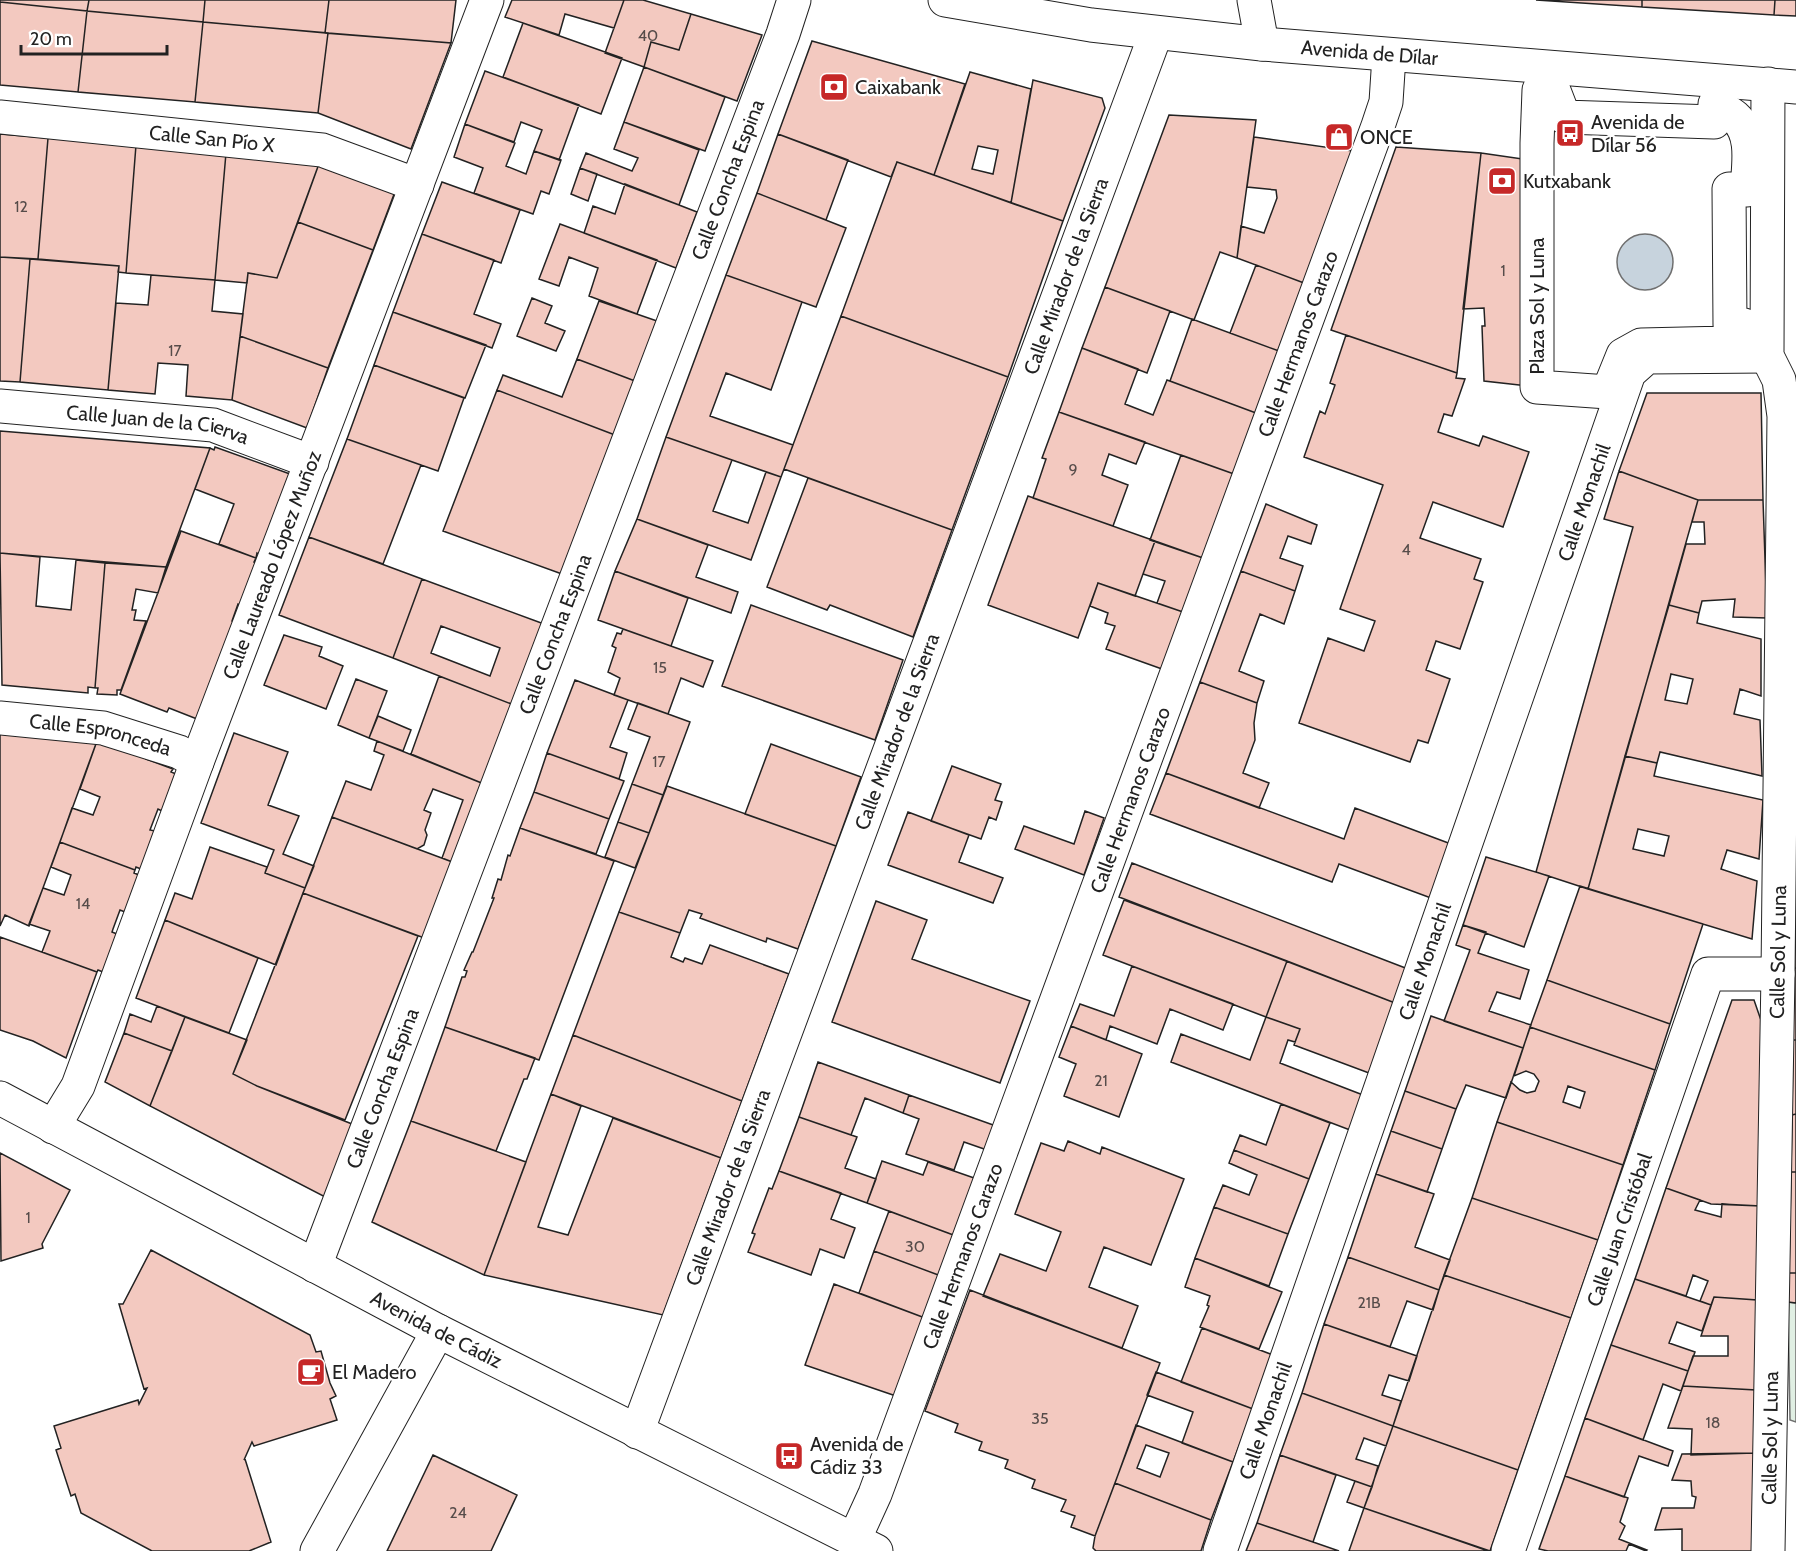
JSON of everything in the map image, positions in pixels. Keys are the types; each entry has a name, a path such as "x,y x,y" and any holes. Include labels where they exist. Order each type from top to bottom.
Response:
{"street":[{"name":"Calle Laureado López Muñoz","path":"53,1127 78,1086 198,762 488,0"},
{"name":"Calle Concha Espina","path":"315,1266 794,0"},
{"name":"Avenida de Dílar","path":"945,0 1091,25 1262,45 1782,86"},
{"path":"1254,0 1262,45"},
{"name":"Calle Mirador de la Sierra","path":"637,1432 1156,33"},
{"name":"Calle Hermanos Carazo","path":"865,1545 875,1494 1378,126 1386,102 1389,56"},
{"path":"1767,356 1782,86"},
{"name":"Plaza Sol y Luna","path":"1539,90 1554,91 1564,117 1714,122 1715,104 1736,118 1748,134 1747,190 1729,189 1730,325 1744,325 1744,331 1738,339 1727,343 1641,345 1623,356 1608,392 1537,387 1539,90"},
{"name":"Calle San Pío X","path":"0,117 322,150 417,185"},
{"name":"Calle Monachil","path":"1220,1551 1629,373 1647,357 1767,356"},
{"name":"Calle Sol y Luna","path":"1767,356 1779,380 1784,416 1778,974 1768,1551"},
{"name":"Calle Juan de la Cierva","path":"0,406 213,425 312,462"},
{"name":"Calle Espronceda","path":"0,718 103,728 178,752 198,762"},
{"name":"Calle Juan Cristóbal","path":"1508,1551 1708,974 1778,974"},
{"name":"Avenida de Cádiz","path":"0,1098 438,1331 865,1545"},
{"path":"317,1551 438,1331"}],"green space":[{"path":"1788,1302 1796,1303 1796,1422 1790,1420"}],"shaded area":[{"path":"1639,234 1651,234 1665,242 1673,256 1671,273 1665,282 1651,290 1639,290 1622,278 1617,268 1617,256 1629,239"}],"building":[{"path":"0,0 89,0 87,11 0,2"},
{"path":"89,0 205,0 203,22 87,11"},
{"path":"205,0 329,0 325,33 203,22"},
{"path":"329,0 456,0 451,43 325,33"},
{"path":"512,0 624,0 614,28 565,14 559,35 505,17"},
{"path":"624,0 643,0 691,14 679,50 651,42 644,67 605,53"},
{"path":"1536,0 1642,0 1642,7"},
{"path":"1642,0 1775,0 1774,15 1642,7"},
{"path":"1775,0 1796,0 1796,16 1774,15"},
{"path":"0,2 87,11 78,92 0,85"},
{"path":"87,11 203,22 195,102 78,92"},
{"path":"691,14 762,35 737,101 644,67 651,42 679,50"},
{"path":"203,22 328,33 318,113 195,102"},
{"path":"523,23 622,58 601,114 503,77"},
{"path":"328,33 451,43 411,149 318,113"},
{"path":"812,41 965,84 934,175 897,162 891,177 778,134"},
{"path":"644,67 725,97 705,151 624,122"},
{"path":"485,71 579,105 559,160 534,151 542,130 521,122 514,142 465,124"},
{"path":"970,72 1031,89 1011,203 934,175","holes":["978,146 998,150 993,174 972,169"]},
{"path":"1033,80 1102,98 1105,108 1063,221 1011,203"},
{"path":"1169,115 1256,120 1237,258 1220,252 1194,320 1105,287"},
{"path":"624,122 699,150 679,205 580,168 586,153 632,171 638,158 614,149"},
{"path":"465,124 515,143 506,166 526,174 534,151 561,160 549,194 541,191 533,214 474,193 483,168 454,157"},
{"path":"0,134 48,138 38,259 0,257"},
{"path":"778,134 848,160 826,220 757,193"},
{"path":"1254,137 1353,151 1304,283 1237,258 1241,226 1264,233 1277,198 1276,190 1247,187"},
{"path":"48,138 136,145 126,273 118,272 119,266 38,259"},
{"path":"136,145 226,153 215,280 126,273"},
{"path":"1396,147 1481,153 1457,373 1331,330"},
{"path":"226,153 320,161 277,278 248,273 247,283 215,280"},
{"path":"1481,153 1537,161 1537,387 1484,381 1482,326 1485,326 1484,308 1463,309"},
{"path":"320,161 396,189 373,250 298,222"},
{"path":"897,162 1063,221 1008,377 841,316"},
{"path":"580,168 597,174 588,201 571,194"},
{"path":"442,182 520,210 501,263 422,234"},
{"path":"625,184 697,212 676,268 584,233 593,206 615,214"},
{"path":"757,193 846,228 816,307 726,275"},
{"path":"298,222 373,250 328,368 240,336 248,273 277,278"},
{"path":"560,224 657,260 637,314 589,296 598,268 569,257 559,286 539,279"},
{"path":"422,234 494,260 474,314 501,324 492,348 393,312"},
{"path":"0,257 30,259 20,382 0,381"},
{"path":"30,259 119,266 108,390 20,382"},
{"path":"1256,265 1304,283 1279,351 1230,333"},
{"path":"151,275 215,280 212,311 243,314 232,400 186,396 188,365 158,363 155,394 108,390 116,303 148,305"},
{"path":"726,275 802,302 771,390 726,373 710,416 793,445 781,477 666,437"},
{"path":"1105,287 1170,311 1147,373 1082,348"},
{"path":"532,298 552,306 545,323 565,331 556,351 517,336"},
{"path":"599,301 657,321 635,381 577,359"},
{"path":"393,312 486,345 465,398 374,365"},
{"path":"841,316 1008,377 952,530 784,469"},
{"path":"1192,319 1279,351 1256,413 1170,381"},
{"path":"1346,335 1457,373 1456,378 1465,379 1452,416 1444,414 1438,432 1479,446 1483,436 1529,452 1503,527 1433,502 1420,538 1481,559 1474,579 1483,582 1460,649 1436,641 1426,670 1450,679 1428,743 1418,740 1410,762 1299,723 1328,638 1364,651 1375,621 1340,609 1383,485 1304,457 1320,411 1325,414 1335,385 1330,383"},
{"path":"240,336 328,368 307,428 232,400"},
{"path":"1082,348 1138,369 1125,404 1153,415 1167,380 1256,413 1234,474 1059,412"},
{"path":"577,359 635,381 615,435 497,390 503,375 562,397"},
{"path":"374,365 464,398 438,471 347,439"},
{"path":"497,390 615,435 562,574 443,531"},
{"path":"1647,393 1761,393 1763,500 1698,500 1619,471"},
{"path":"1059,412 1145,442 1136,464 1109,454 1102,475 1128,485 1113,526 1033,498 1046,459 1042,458"},
{"path":"0,431 210,448 166,567 0,553"},
{"path":"666,437 732,460 713,511 748,523 766,472 781,477 751,560 637,519"},
{"path":"347,439 421,465 383,564 309,537"},
{"path":"215,447 290,474 260,555 257,553 256,558 219,544 234,504 195,489 210,448 214,450"},
{"path":"1181,455 1234,474 1203,558 1150,540"},
{"path":"1619,471 1698,500 1588,889 1536,872 1633,527 1604,519"},
{"path":"808,478 952,530 913,637 830,605 827,610 767,587"},
{"path":"1028,496 1155,541 1135,596 1098,583 1078,638 988,605"},
{"path":"1698,500 1763,500 1767,618 1733,617 1735,599 1702,601 1699,613 1669,605 1686,544 1705,544 1704,522 1692,522"},
{"path":"1266,504 1317,525 1311,544 1288,536 1280,558 1303,566 1295,591 1241,571"},
{"path":"637,519 708,545 696,577 738,592 731,613 615,571"},
{"path":"181,531 256,558 254,562 258,563 242,606 238,604 232,621 235,622 197,719 169,708 167,712 120,694"},
{"path":"309,537 422,579 393,658 279,615"},
{"path":"1155,541 1203,558 1183,612 1157,603 1165,581 1143,574"},
{"path":"0,553 40,557 36,606 71,610 76,560 105,563 95,688 88,687 88,693 2,685"},
{"path":"105,563 166,567 158,593 136,589 132,610 136,610 134,620 146,621 121,690 117,690 117,695 97,694 98,688 95,688"},
{"path":"615,571 688,598 671,646 598,620"},
{"path":"1241,571 1295,591 1284,624 1260,614 1239,671 1264,681 1257,703 1200,682"},
{"path":"422,579 544,624 514,705 393,658","holes":["441,626 500,648 490,676 431,653"]},
{"path":"1098,583 1183,612 1162,669 1106,649 1115,626 1105,623 1108,613 1090,606"},
{"path":"751,605 903,660 875,740 722,686"},
{"path":"1669,605 1699,613 1697,623 1761,639 1761,696 1740,689 1734,714 1760,720 1762,776 1660,752 1657,763 1625,756","holes":["1671,674 1693,679 1687,704 1665,700"]},
{"path":"623,629 713,661 703,687 681,678 668,714 614,695 620,678 608,672 616,648 612,646 617,633 621,634"},
{"path":"284,635 322,647 319,656 343,666 326,709 264,685"},
{"path":"439,676 514,705 484,784 411,754"},
{"path":"356,679 387,691 369,738 338,725"},
{"path":"575,680 628,700 610,747 627,753 619,779 547,753"},
{"path":"1200,682 1257,703 1254,723 1255,740 1243,773 1269,783 1259,808 1166,773"},
{"path":"638,703 690,722 663,795 632,784 650,737 628,729"},
{"path":"378,716 411,730 403,751 369,738"},
{"path":"0,733 97,741 29,926 5,915 0,926"},
{"path":"234,733 288,752 268,805 299,816 283,854 314,866 305,888 265,873 274,850 201,823"},
{"path":"97,741 149,753 146,759 173,769 171,772 176,774 162,811 158,809 150,830 155,831 141,869 136,867 135,870 60,842 72,808 93,815 100,797 80,789"},
{"path":"377,741 484,784 455,863 442,858 463,800 433,789 424,810 431,813 425,830 427,835 424,845 417,849 332,817 346,781 371,790 384,755 374,751"},
{"path":"771,744 861,777 836,846 745,814"},
{"path":"547,753 624,781 609,819 534,792"},
{"path":"1625,756 1657,763 1654,776 1763,800 1759,859 1727,850 1721,869 1757,881 1752,939 1588,889","holes":["1638,829 1669,836 1664,856 1633,849"]},
{"path":"952,766 1001,784 995,800 1002,802 996,820 989,817 981,839 931,821"},
{"path":"1166,773 1344,839 1355,808 1451,844 1431,898 1339,864 1332,882 1150,814"},
{"path":"632,784 663,795 649,833 618,822"},
{"path":"667,786 836,846 798,949 767,938 766,942 700,918 702,914 689,910 680,933 619,912"},
{"path":"534,792 609,819 596,854 520,828"},
{"path":"1085,811 1104,818 1084,875 1015,849 1024,826 1074,844"},
{"path":"908,812 969,835 959,862 1003,878 993,903 888,865"},
{"path":"332,817 455,863 427,939 303,893"},
{"path":"618,822 649,833 635,868 605,857"},
{"path":"520,828 614,861 539,1060 445,1027 462,977 465,977 467,971 464,970 494,898 492,898 498,879 501,880 508,855 510,856"},
{"path":"60,842 135,870 134,873 139,875 125,912 120,910 112,932 117,934 103,972 98,970 97,972 42,952 50,931 29,924 43,888 64,895 71,875 51,867"},
{"path":"210,847 267,867 265,873 305,888 276,965 165,920 175,893 192,899"},
{"path":"1486,857 1549,876 1524,947 1463,925"},
{"path":"1132,863 1408,969 1395,1003 1119,897"},
{"path":"1580,886 1703,924 1670,1024 1547,980"},
{"path":"1796,887 1796,968 1794,968"},
{"path":"303,893 418,936 345,1120 257,1086 233,1074"},
{"path":"1124,900 1287,961 1266,1017 1103,955"},
{"path":"876,901 927,920 912,959 1030,1001 1000,1083 832,1022"},
{"path":"619,912 680,933 671,957 683,962 685,958 702,964 710,945 789,974 742,1101 573,1035"},
{"path":"165,920 258,958 229,1033 136,998"},
{"path":"1463,925 1486,932 1478,953 1529,970 1520,999 1497,992 1489,1011 1531,1025 1523,1048 1444,1021 1470,950 1456,945"},
{"path":"0,937 97,972 66,1058 33,1041 0,1030"},
{"path":"1287,961 1395,1003 1369,1073 1294,1045 1300,1029 1266,1017"},
{"path":"1132,966 1233,1004 1223,1030 1170,1009 1157,1044 1110,1026 1106,1040 1071,1026 1080,1004 1114,1016"},
{"path":"1794,968 1796,968 1796,1040 1793,1040"},
{"path":"1547,980 1670,1024 1655,1070 1530,1027"},
{"path":"1732,1000 1754,1000 1764,1029 1760,1206 1711,1204 1666,1188"},
{"path":"157,1006 185,1017 172,1051 124,1033 130,1014 151,1022"},
{"path":"1431,1016 1523,1048 1506,1098 1466,1085 1456,1109 1405,1091"},
{"path":"185,1017 247,1040 233,1074 357,1126 329,1199 150,1106"},
{"path":"1266,1017 1300,1029 1295,1042 1288,1040 1280,1063 1363,1095 1350,1130 1171,1062 1181,1034 1250,1060"},
{"path":"1071,1026 1142,1054 1119,1117 1064,1096 1076,1064 1059,1057"},
{"path":"445,1027 535,1058 527,1079 524,1079 496,1151 411,1121"},
{"path":"1530,1027 1655,1070 1623,1165 1497,1122 1511,1082 1527,1093 1535,1091 1539,1081 1534,1074 1526,1071 1514,1076","holes":["1568,1086 1585,1092 1580,1108 1563,1102"]},
{"path":"124,1033 172,1051 150,1106 105,1082"},
{"path":"573,1035 742,1101 721,1158 551,1094"},
{"path":"1793,1040 1796,1040 1796,1114 1792,1115"},
{"path":"818,1062 909,1095 903,1113 865,1098 851,1135 799,1117"},
{"path":"1405,1091 1456,1109 1442,1149 1391,1131"},
{"path":"551,1094 581,1106 538,1227 568,1235 613,1118 721,1158 663,1315 484,1275"},
{"path":"909,1095 996,1126 987,1150 964,1142 954,1170 906,1154 919,1119 903,1113"},
{"path":"1281,1104 1330,1123 1309,1179 1234,1150 1240,1135 1266,1145"},
{"path":"1796,1114 1796,1172 1791,1172 1792,1115"},
{"path":"799,1117 857,1137 845,1168 876,1179 867,1203 779,1171"},
{"path":"411,1121 526,1162 484,1275 372,1222"},
{"path":"1497,1122 1623,1165 1598,1240 1472,1198"},
{"path":"1391,1131 1442,1149 1427,1192 1376,1174"},
{"path":"1068,1141 1100,1154 1102,1147 1184,1179 1151,1265 1104,1247 1089,1287 1138,1306 1122,1348 983,1296 1000,1254 1046,1271 1061,1232 1015,1214 1041,1143 1064,1151"},
{"path":"1234,1150 1309,1179 1288,1234 1214,1207 1223,1185 1249,1195 1257,1175 1229,1163"},
{"path":"0,1153 70,1190 42,1244 43,1248 1,1261"},
{"path":"882,1161 923,1175 928,1162 977,1179 956,1236 867,1203"},
{"path":"779,1171 841,1193 831,1219 855,1228 844,1258 820,1249 811,1275 748,1252 755,1234 752,1233 769,1188 772,1189"},
{"path":"1791,1172 1796,1172 1796,1273 1789,1273"},
{"path":"1376,1174 1434,1194 1415,1247 1450,1260 1439,1290 1348,1257"},
{"path":"1666,1188 1700,1200 1695,1210 1721,1217 1722,1204 1760,1206 1757,1300 1714,1297 1711,1305 1700,1301 1708,1281 1693,1275 1686,1296 1635,1279"},
{"path":"1472,1198 1598,1240 1571,1318 1444,1275"},
{"path":"1214,1207 1288,1234 1269,1286 1195,1258"},
{"path":"889,1211 956,1236 941,1276 874,1251"},
{"path":"151,1250 310,1335 316,1352 321,1351 336,1396 330,1399 337,1420 254,1446 252,1442 244,1460 271,1542 249,1551 152,1551 81,1513 75,1494 71,1496 56,1450 61,1448 54,1426 138,1400 139,1404 147,1388 144,1389 119,1304 123,1304"},
{"path":"874,1251 941,1276 925,1318 859,1293"},
{"path":"1348,1257 1439,1290 1433,1310 1407,1301 1390,1347 1324,1324"},
{"path":"1195,1258 1282,1292 1259,1349 1200,1327 1209,1306 1207,1305 1210,1296 1185,1287"},
{"path":"1789,1273 1796,1273 1796,1303 1788,1302"},
{"path":"1444,1275 1571,1318 1518,1470 1393,1426"},
{"path":"1635,1279 1711,1305 1702,1331 1677,1322 1669,1343 1695,1352 1688,1371 1611,1345"},
{"path":"834,1284 925,1318 896,1396 805,1365"},
{"path":"970,1290 1160,1363 1095,1536 1071,1527 1075,1516 1061,1511 1066,1500 1032,1488 1035,1480 1005,1468 1008,1460 979,1450 982,1442 955,1432 958,1424 925,1411"},
{"path":"1714,1297 1757,1300 1756,1390 1683,1386 1693,1356 1728,1356 1728,1336 1701,1336"},
{"path":"1324,1324 1417,1356 1409,1381 1389,1375 1382,1395 1401,1401 1393,1426 1302,1393"},
{"path":"1202,1328 1273,1355 1253,1409 1181,1382"},
{"path":"1611,1345 1688,1371 1681,1391 1663,1384 1643,1440 1585,1418"},
{"path":"1156,1372 1253,1409 1233,1462 1182,1443 1193,1412 1147,1395"},
{"path":"1683,1386 1756,1390 1754,1453 1691,1455 1692,1429 1668,1428"},
{"path":"1302,1393 1393,1426 1386,1446 1364,1438 1356,1459 1378,1466 1372,1487 1280,1455"},
{"path":"1585,1418 1673,1451 1668,1466 1639,1456 1624,1497 1565,1476"},
{"path":"1136,1425 1233,1462 1211,1520 1115,1483","holes":["1146,1445 1169,1453 1160,1477 1137,1468"]},
{"path":"1393,1426 1518,1470 1490,1551 1364,1508"},
{"path":"1754,1453 1752,1551 1682,1551 1682,1529 1655,1530 1662,1508 1694,1508 1696,1497 1692,1496 1691,1481 1672,1480 1682,1454"},
{"path":"433,1455 517,1495 491,1551 387,1551"},
{"path":"1280,1455 1336,1475 1313,1542 1257,1523"},
{"path":"1565,1476 1628,1498 1620,1522 1625,1526 1619,1539 1647,1550 1629,1544 1626,1551 1539,1549"},
{"path":"1355,1481 1372,1487 1364,1508 1347,1502"},
{"path":"1115,1483 1211,1520 1201,1551 1096,1551 1093,1548 1095,1536"},
{"path":"1364,1508 1474,1546 1488,1551 1349,1551"},
{"path":"1257,1523 1313,1542 1339,1551 1246,1551"}],"place":[{"name":"Caixabank","path":"834,87"},
{"name":"Avenida de Dílar 56","path":"1570,133"},
{"name":"ONCE","path":"1339,137"},
{"name":"Kutxabank","path":"1502,181"},
{"name":"El Madero","path":"311,1372"},
{"name":"Avenida de Cádiz 33","path":"789,1456"}]}
